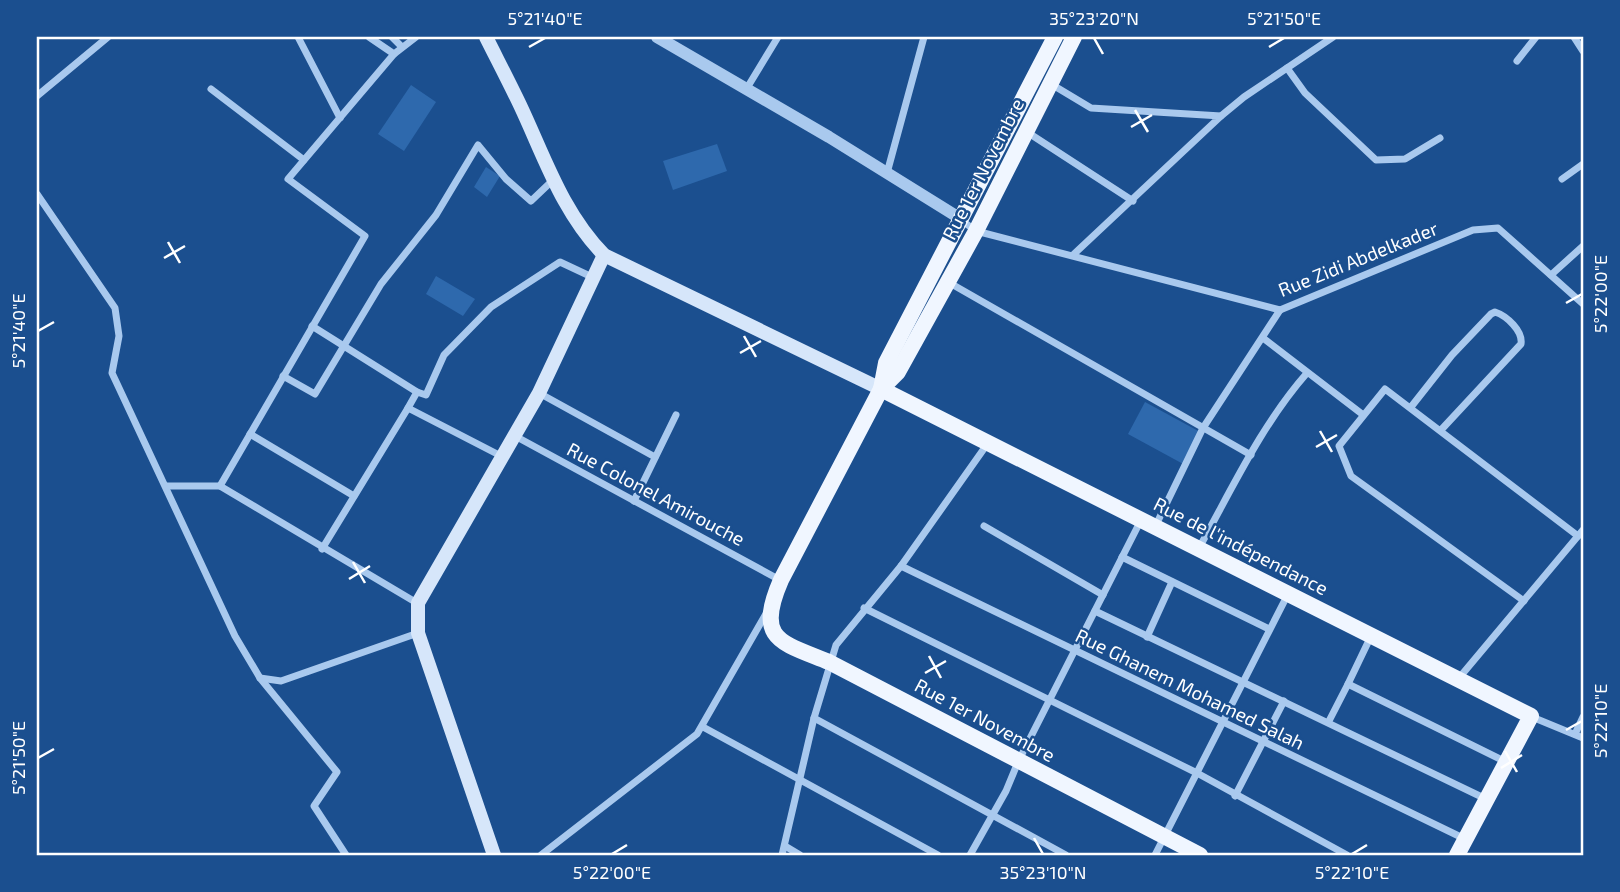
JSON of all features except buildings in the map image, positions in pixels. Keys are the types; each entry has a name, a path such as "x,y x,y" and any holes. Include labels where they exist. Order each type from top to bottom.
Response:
{"main road":[{"path":"486,37 521,106 552,181 586,236 604,255 881,389"},
{"path":"769,608 881,389 886,363 1055,37"},
{"name":"Rue 1er Novembre","path":"881,389 898,372 976,231 1074,37"},
{"path":"494,855 418,633 418,603 540,393 604,255"},
{"name":"Rue de l'indépendance","path":"881,389 1531,716"},
{"name":"Rue 1er Novembre","path":"769,608 770,624 781,642 829,662 1200,855"},
{"path":"1457,855 1531,716"}],"street":[{"path":"37,96 108,37"},
{"path":"298,37 340,118"},
{"path":"369,37 394,54"},
{"path":"392,37 402,47"},
{"path":"220,486 365,236 288,179 394,54 416,37"},
{"path":"747,88 778,37"},
{"path":"887,173 924,37"},
{"path":"1074,254 1221,116 1334,37"},
{"path":"1517,61 1536,37"},
{"path":"1574,37 1583,51"},
{"path":"661,38 961,219"},
{"path":"1287,68 1305,93 1376,160 1405,159 1440,138"},
{"path":"1050,84 1091,108 1221,116"},
{"path":"211,89 304,160"},
{"path":"1026,132 1133,201"},
{"path":"284,376 315,394 381,284 436,215 478,145 506,179 531,201 552,181"},
{"path":"1562,179 1582,168"},
{"path":"37,194 115,308 119,336 111,373 235,636 260,678 337,772 314,806 346,855"},
{"name":"Rue Zidi Abdelkader","path":"961,219 976,231 1074,254 1280,310 1473,230 1497,228 1583,304"},
{"path":"1550,275 1583,246"},
{"path":"312,326 426,395 444,355 491,307 559,262 592,277"},
{"path":"948,282 1251,455"},
{"path":"970,855 1122,557 1148,523 1203,428 1280,310"},
{"path":"1411,407 1452,355 1491,314 1495,312 1503,316 1520,334 1521,344 1441,430"},
{"path":"1263,338 1362,414"},
{"path":"1198,548 1251,455 1289,394 1307,373"},
{"path":"1459,678 1524,601 1581,533 1385,389 1362,414 1339,446 1351,476 1524,601"},
{"path":"322,549 417,392"},
{"path":"540,393 655,457"},
{"path":"408,408 504,457"},
{"path":"634,500 676,415"},
{"path":"250,435 354,496"},
{"name":"Rue Colonel Amirouche","path":"515,436 781,580"},
{"path":"782,855 829,662 844,631 901,566 989,443"},
{"path":"166,486 220,486 322,549 418,603"},
{"path":"984,526 1103,595"},
{"path":"1122,557 1269,629"},
{"name":"Rue Ghanem Mohamed Salah","path":"901,566 1223,725 1262,741 1465,839"},
{"path":"1147,637 1172,582"},
{"path":"1155,855 1289,593"},
{"path":"541,855 686,745 703,727 769,608"},
{"path":"864,608 1197,774 1347,855"},
{"path":"1095,611 1243,683 1329,721 1486,800"},
{"path":"260,678 281,681 418,633"},
{"path":"1329,721 1372,635"},
{"path":"1348,684 1506,762"},
{"path":"1235,796 1284,701"},
{"name":"Rue de l'indépendance","path":"1531,716 1583,738"},
{"path":"1575,734 1583,717"},
{"path":"814,718 1066,855"},
{"path":"703,727 938,855"},
{"path":"785,846 800,855"},
{"path":"550,848 556,855"}],"shaded area":[{"path":"411,85 436,102 404,151 378,134"},
{"path":"717,144 727,171 673,190 663,161"},
{"path":"486,167 500,176 487,197 474,187"},
{"path":"436,276 475,299 463,316 426,294"},
{"path":"1145,402 1202,433 1185,465 1128,434"}]}
